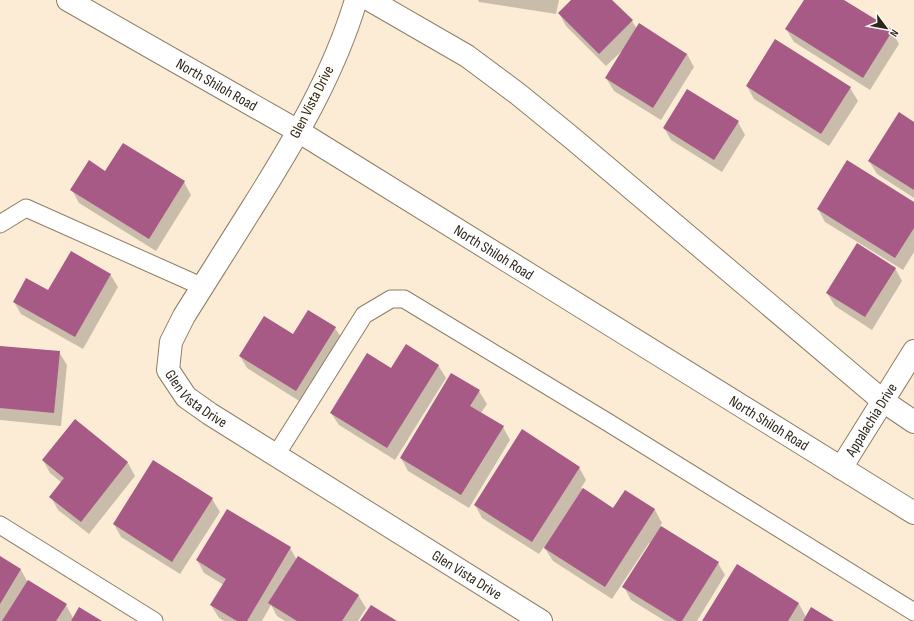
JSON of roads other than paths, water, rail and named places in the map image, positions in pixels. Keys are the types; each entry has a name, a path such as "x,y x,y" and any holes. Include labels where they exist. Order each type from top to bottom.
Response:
{"main road":[{"name":"North Shiloh Road","path":"68,0 298,131 914,513"},
{"name":"Glen Vista Drive","path":"356,0 340,45 298,131 184,316 170,342 168,370 186,397 541,621"},
{"path":"370,0 467,56 518,94 883,401 914,422"},
{"name":"Appalachia Drive","path":"841,468 914,351"}],"lane":[{"path":"0,224 26,208 203,287"},
{"path":"276,455 364,315 391,299 404,299 609,423 914,612"},
{"path":"0,525 154,621"}]}
